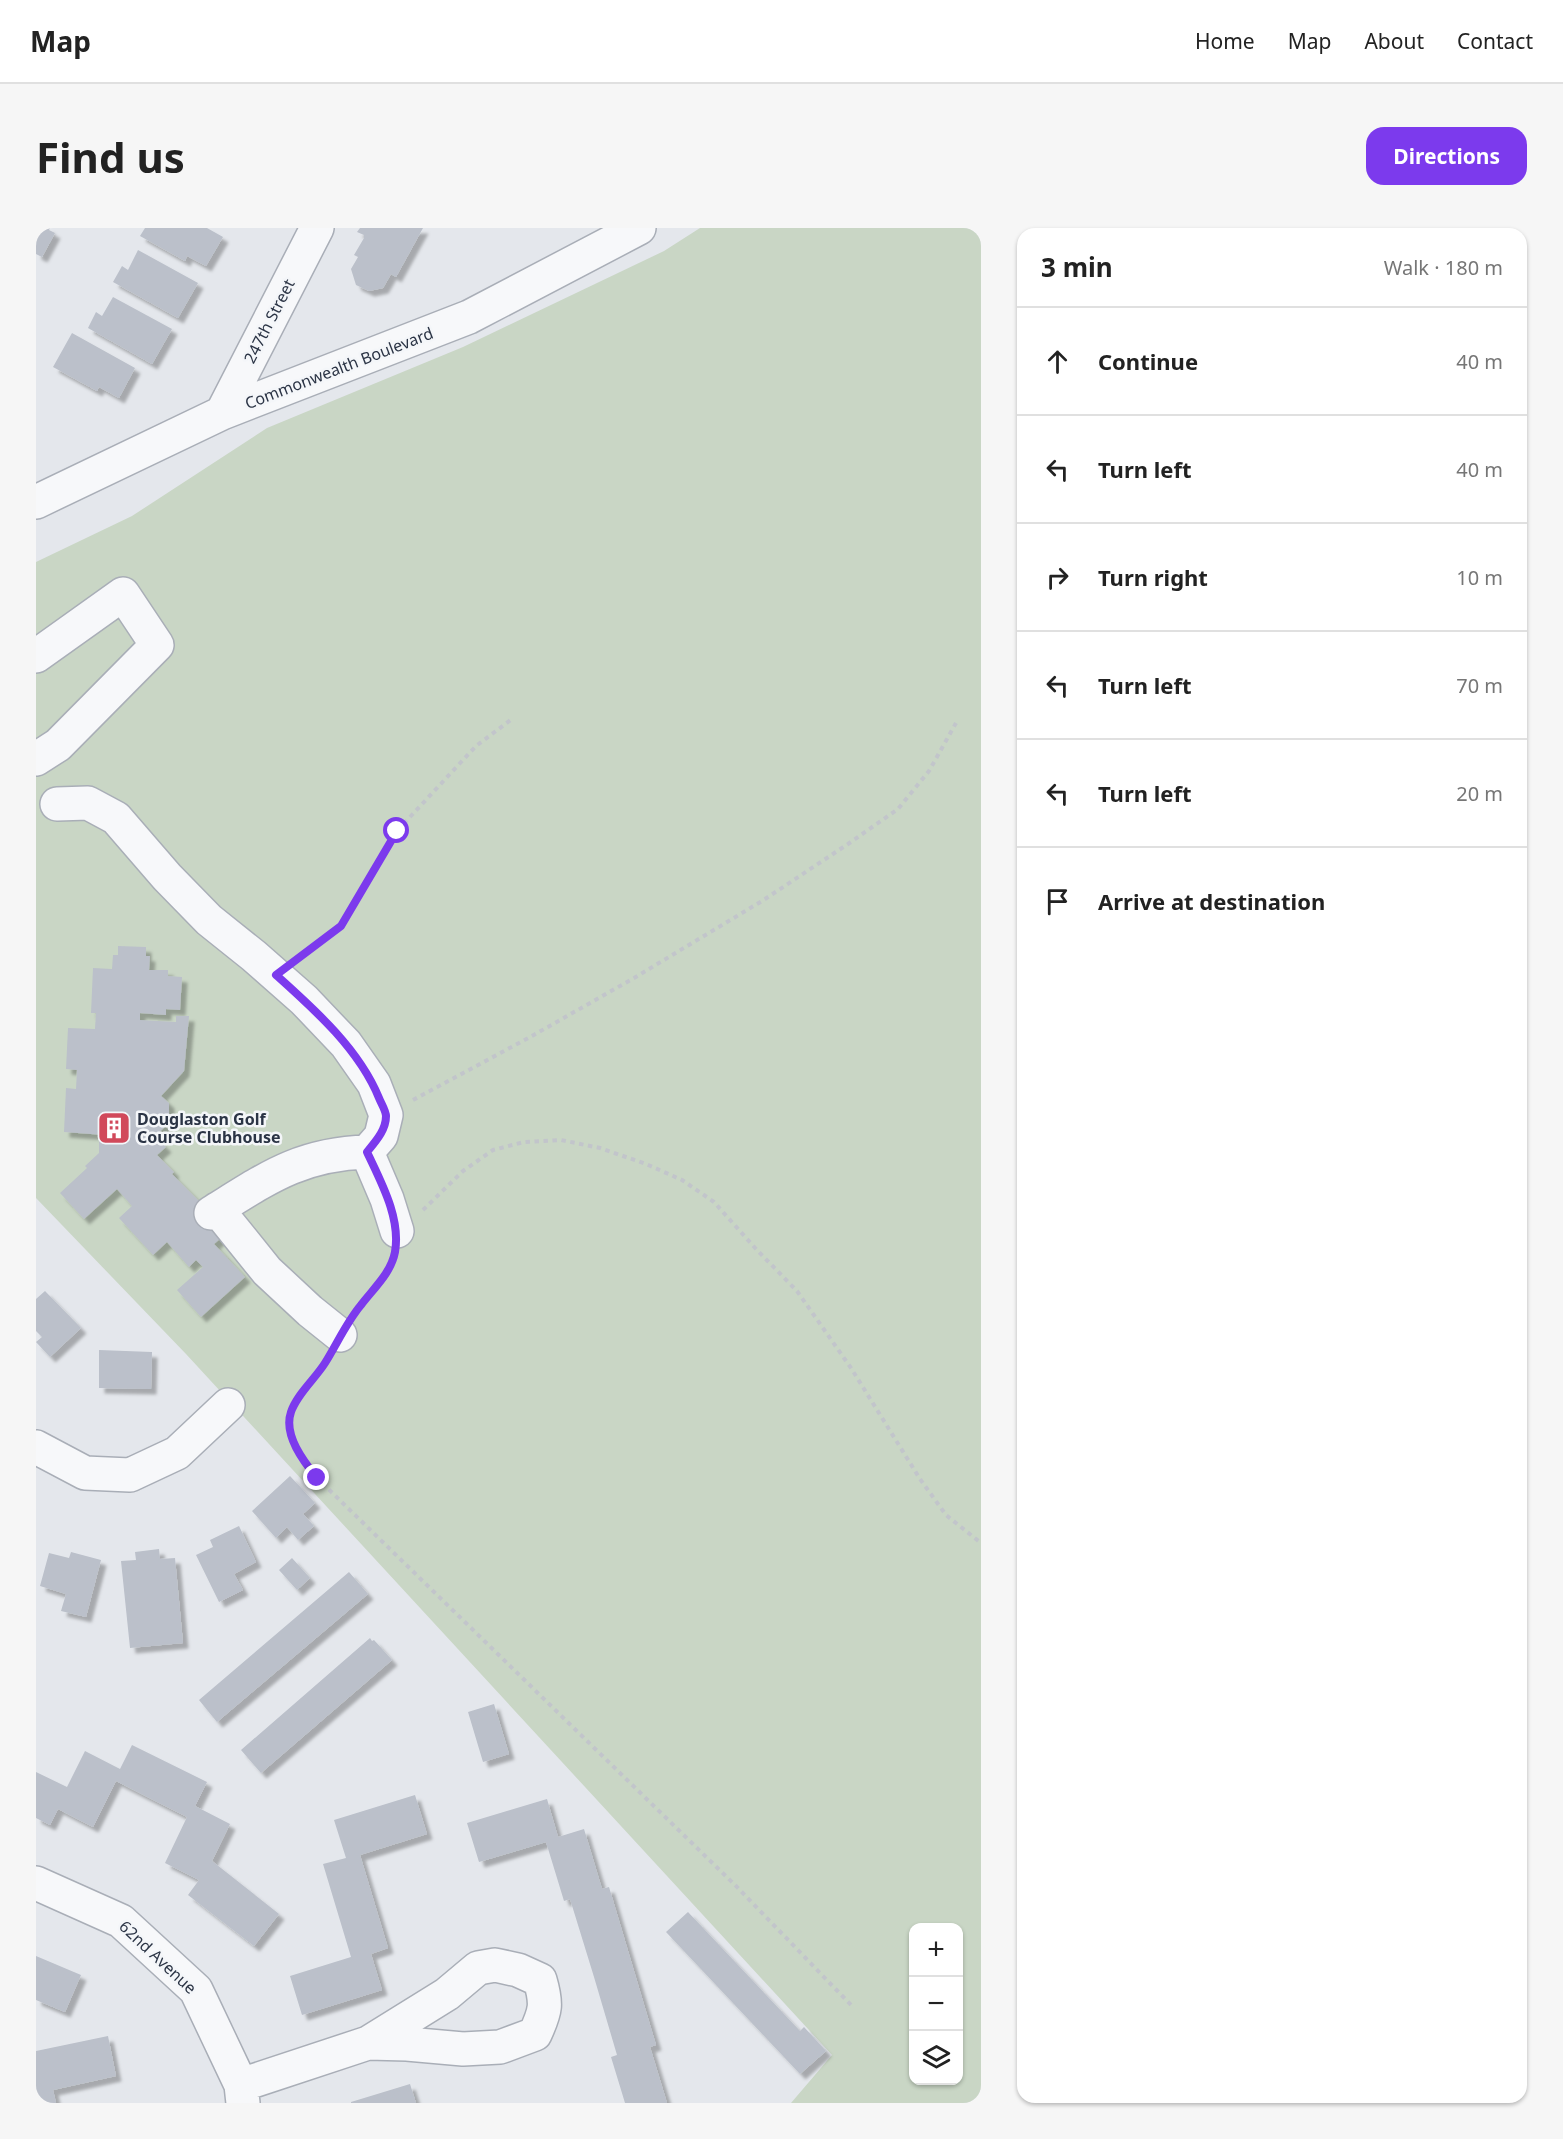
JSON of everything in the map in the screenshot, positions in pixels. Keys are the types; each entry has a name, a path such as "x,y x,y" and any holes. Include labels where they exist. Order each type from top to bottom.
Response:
{"street":[{"name":"247th Street","path":"222,414 317,228"},
{"name":"Commonwealth Boulevard","path":"36,502 222,414 469,317 639,228"},
{"path":"36,656 123,594 157,645 57,745 36,759"},
{"path":"57,804 88,803 116,818 167,877 209,920 304,1000 346,1044 374,1084 386,1115 381,1136 367,1152 343,1152 310,1160 277,1172 214,1211 267,1271 340,1335"},
{"path":"367,1152 387,1199 397,1231"},
{"path":"36,1447 85,1473 130,1475 177,1454 228,1405"},
{"name":"62nd Avenue","path":"36,1883 121,1921 196,1990 242,2094 368,2043 447,1994 478,1968 495,1965 518,1970 540,1980 546,2000 543,2018 535,2034 517,2041 500,2047 463,2049 368,2043"}],"path":[{"path":"276,975 341,926 397,831 476,746 512,719"},
{"path":"386,1115 634,978 762,901 848,844 898,809 929,771 956,723"},
{"path":"852,2006 735,1885 317,1478 302,1458 293,1439 290,1424 291,1412 325,1363 353,1314 386,1274 395,1253 397,1231 432,1203 463,1172 493,1150 524,1142 561,1140 600,1148 646,1164 682,1180 714,1202 797,1291 851,1368 920,1479 946,1515 981,1543"}],"green space":[{"path":"700,228 981,228 981,2103 791,2103 832,2055 186,1354 36,1198 36,562 132,516 267,428 463,347 664,251"}],"building":[{"path":"36,228 50,228 49,230 55,233 42,257 36,254"},
{"path":"145,228 207,228 223,237 206,266 187,256 185,261 140,236"},
{"path":"360,228 423,228 396,277 391,274 383,288 369,291 356,285 351,269 358,257 354,255 364,238 364,235 357,232"},
{"path":"138,250 198,283 178,318 113,282 122,266 128,270"},
{"path":"113,297 172,329 152,364 88,328 96,312 102,316"},
{"path":"72,333 135,368 119,398 99,387 97,391 53,367"},
{"name":"Douglaston Golf Course Clubhouse","path":"118,946 146,947 146,956 150,956 149,970 168,970 168,976 182,977 180,1010 166,1009 166,1015 140,1013 140,1020 176,1022 176,1016 189,1016 184,1071 161,1096 169,1103 169,1123 155,1136 166,1147 157,1155 174,1172 172,1174 229,1231 214,1244 245,1277 201,1317 177,1290 203,1267 196,1260 189,1267 167,1242 153,1255 119,1218 132,1206 117,1189 84,1219 60,1193 87,1168 85,1166 99,1153 99,1140 105,1135 64,1132 66,1088 76,1089 77,1070 66,1069 68,1028 95,1029 96,1013 91,1013 93,968 112,969 113,955 118,955"},
{"path":"45,1291 81,1328 50,1357 36,1342 42,1337 36,1331 36,1299"},
{"path":"99,1350 152,1352 151,1389 99,1388"},
{"path":"290,1476 315,1503 303,1514 314,1526 298,1540 287,1527 276,1538 252,1511"},
{"path":"239,1526 256,1562 234,1574 243,1590 219,1602 196,1555 213,1547 210,1540"},
{"path":"159,1549 160,1559 175,1558 183,1643 130,1648 121,1561 136,1560 135,1552"},
{"path":"71,1552 101,1560 86,1617 61,1611 66,1594 40,1586 49,1553 69,1558"},
{"path":"292,1558 310,1578 297,1590 279,1570"},
{"path":"349,1572 368,1594 217,1722 199,1700"},
{"path":"370,1638 392,1660 261,1773 241,1750"},
{"path":"494,1704 509,1754 483,1762 468,1712"},
{"path":"132,1745 207,1782 195,1806 230,1824 212,1861 279,1914 254,1946 188,1895 199,1880 165,1863 187,1817 116,1781 93,1827 58,1809 50,1825 36,1818 36,1772 67,1787 85,1751 120,1769"},
{"path":"415,1795 427,1834 360,1855 388,1948 371,1954 382,1990 302,2015 290,1976 351,1957 323,1864 346,1858 334,1820"},
{"path":"547,1799 558,1837 584,1829 602,1889 609,1887 656,2045 650,2047 667,2103 625,2103 611,2057 617,2055 594,1977 570,1899 564,1901 546,1842 479,1862 467,1823"},
{"path":"688,1912 800,2031 804,2027 826,2051 800,2074 666,1932"},
{"path":"36,1956 81,1975 65,2012 36,2000"},
{"path":"108,2036 116,2076 53,2090 56,2103 36,2103 36,2051"},
{"path":"410,2084 416,2103 351,2103 351,2102"}],"place":[{"name":"Douglaston Golf Course Clubhouse","path":"114,1128"}],"route":[{"path":"317,1478 302,1458 293,1439 290,1424 291,1412 325,1363 353,1314 386,1274 395,1253 397,1231 387,1199 367,1152 381,1136 386,1115 374,1084 346,1044 304,1000 276,975 341,926 397,831"}]}
